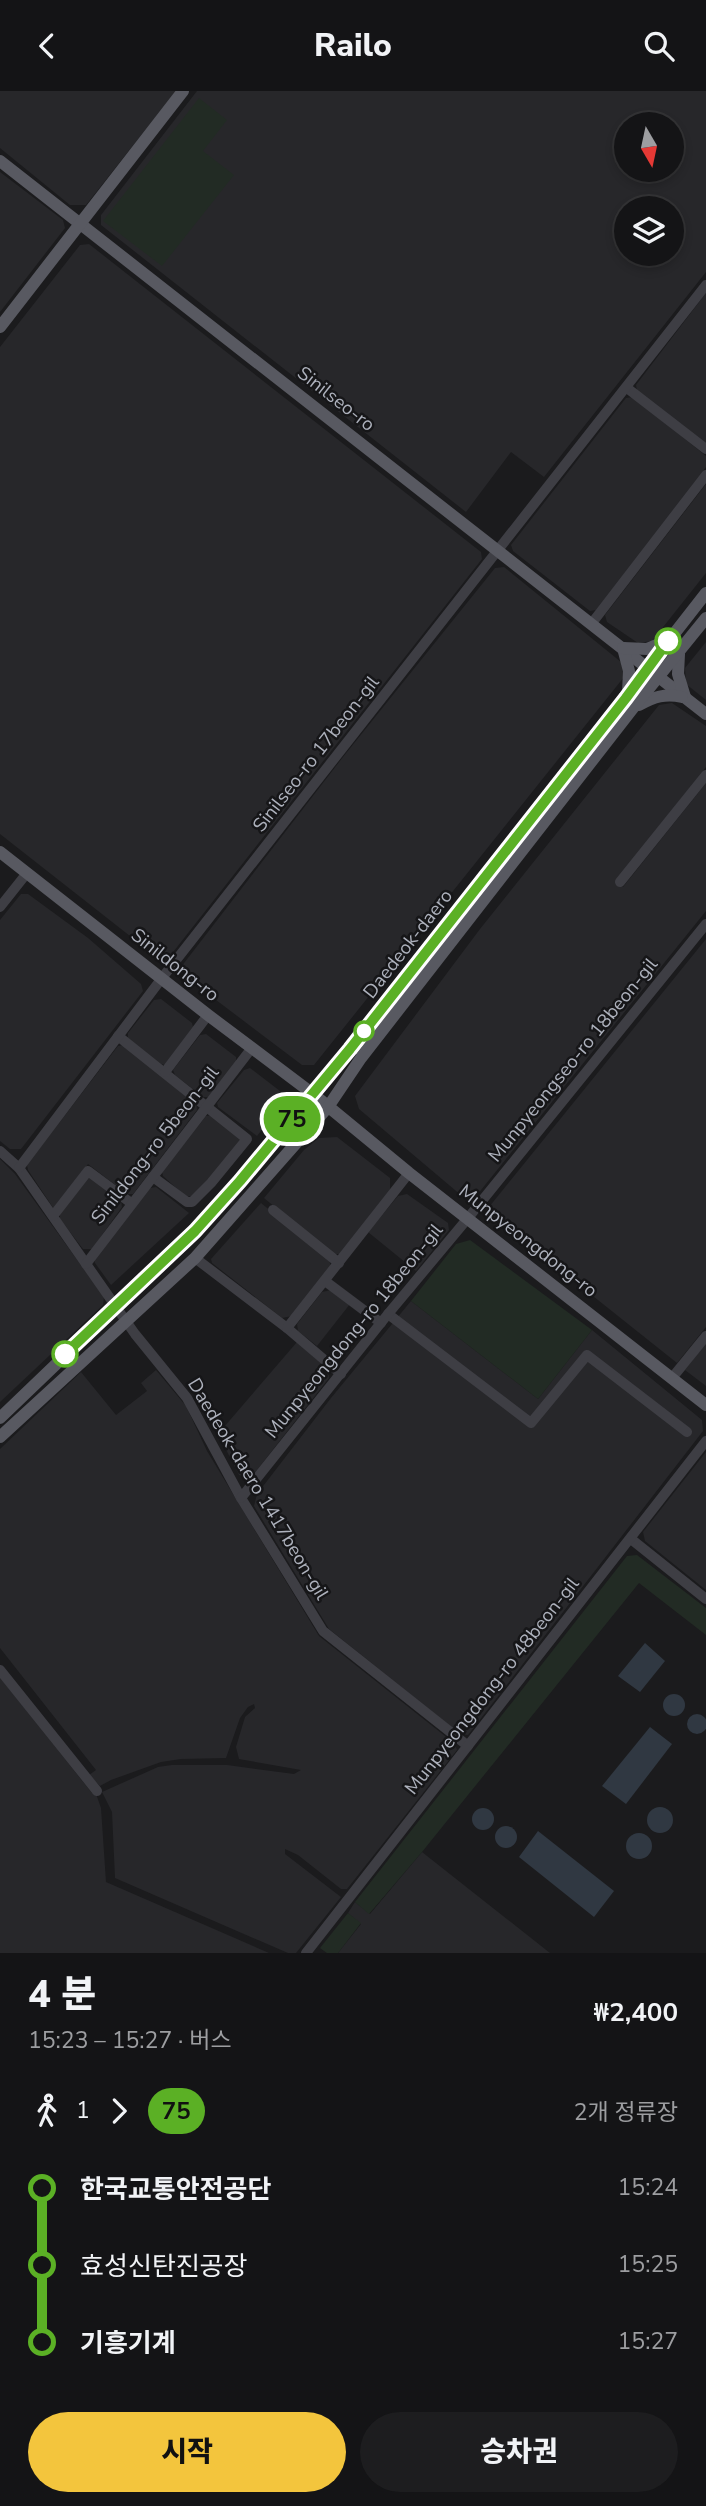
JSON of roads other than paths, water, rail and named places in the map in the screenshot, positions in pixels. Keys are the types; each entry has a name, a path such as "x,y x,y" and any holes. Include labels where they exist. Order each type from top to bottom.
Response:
{"main road":[{"path":"0,327 183,91"},
{"name":"Sinilseo-ro","path":"0,161 706,714"},
{"name":"Daedeok-daero","path":"0,1437 195,1258 328,1107 360,1058 630,703 648,667 706,593"},
{"name":"Daedeok-daero","path":"0,1418 195,1231 313,1094 630,703 659,676 706,618"},
{"path":"668,641 647,649 622,648 629,671 630,703 670,694 685,698"},
{"path":"680,652 678,674 685,698"},
{"name":"Sinildong-ro","path":"0,852 328,1107"},
{"name":"Munpyeongdong-ro","path":"328,1107 706,1405"}],"street":[{"name":"Sinilseo-ro 17beon-gil","path":"19,1168 162,978 706,285"},
{"path":"626,388 706,449"},
{"path":"592,623 706,475"},
{"path":"620,882 706,775"},
{"path":"0,907 27,873"},
{"name":"Munpyeongseo-ro 18beon-gil","path":"468,1219 706,924"},
{"path":"165,1072 208,1015"},
{"path":"118,1036 247,1139 211,1184 192,1202 187,1202 153,1177"},
{"name":"Sinildong-ro 5beon-gil","path":"86,1264 251,1049"},
{"name":"Daedeok-daero 1417beon-gil","path":"0,1151 19,1168 135,1334 187,1398 241,1498 323,1631 468,1746"},
{"path":"53,1216 89,1171 131,1203"},
{"path":"287,1328 409,1173"},
{"path":"273,1210 339,1263"},
{"name":"Munpyeongdong-ro 18beon-gil","path":"241,1498 384,1318 468,1219"},
{"path":"195,1258 287,1328 341,1374"},
{"path":"325,1281 384,1318 531,1423 587,1355 687,1432"},
{"path":"672,1378 706,1336"},
{"name":"Munpyeongdong-ro 48beon-gil","path":"306,1953 706,1441"},
{"path":"631,1539 706,1599"},
{"path":"0,1669 97,1791"}]}
